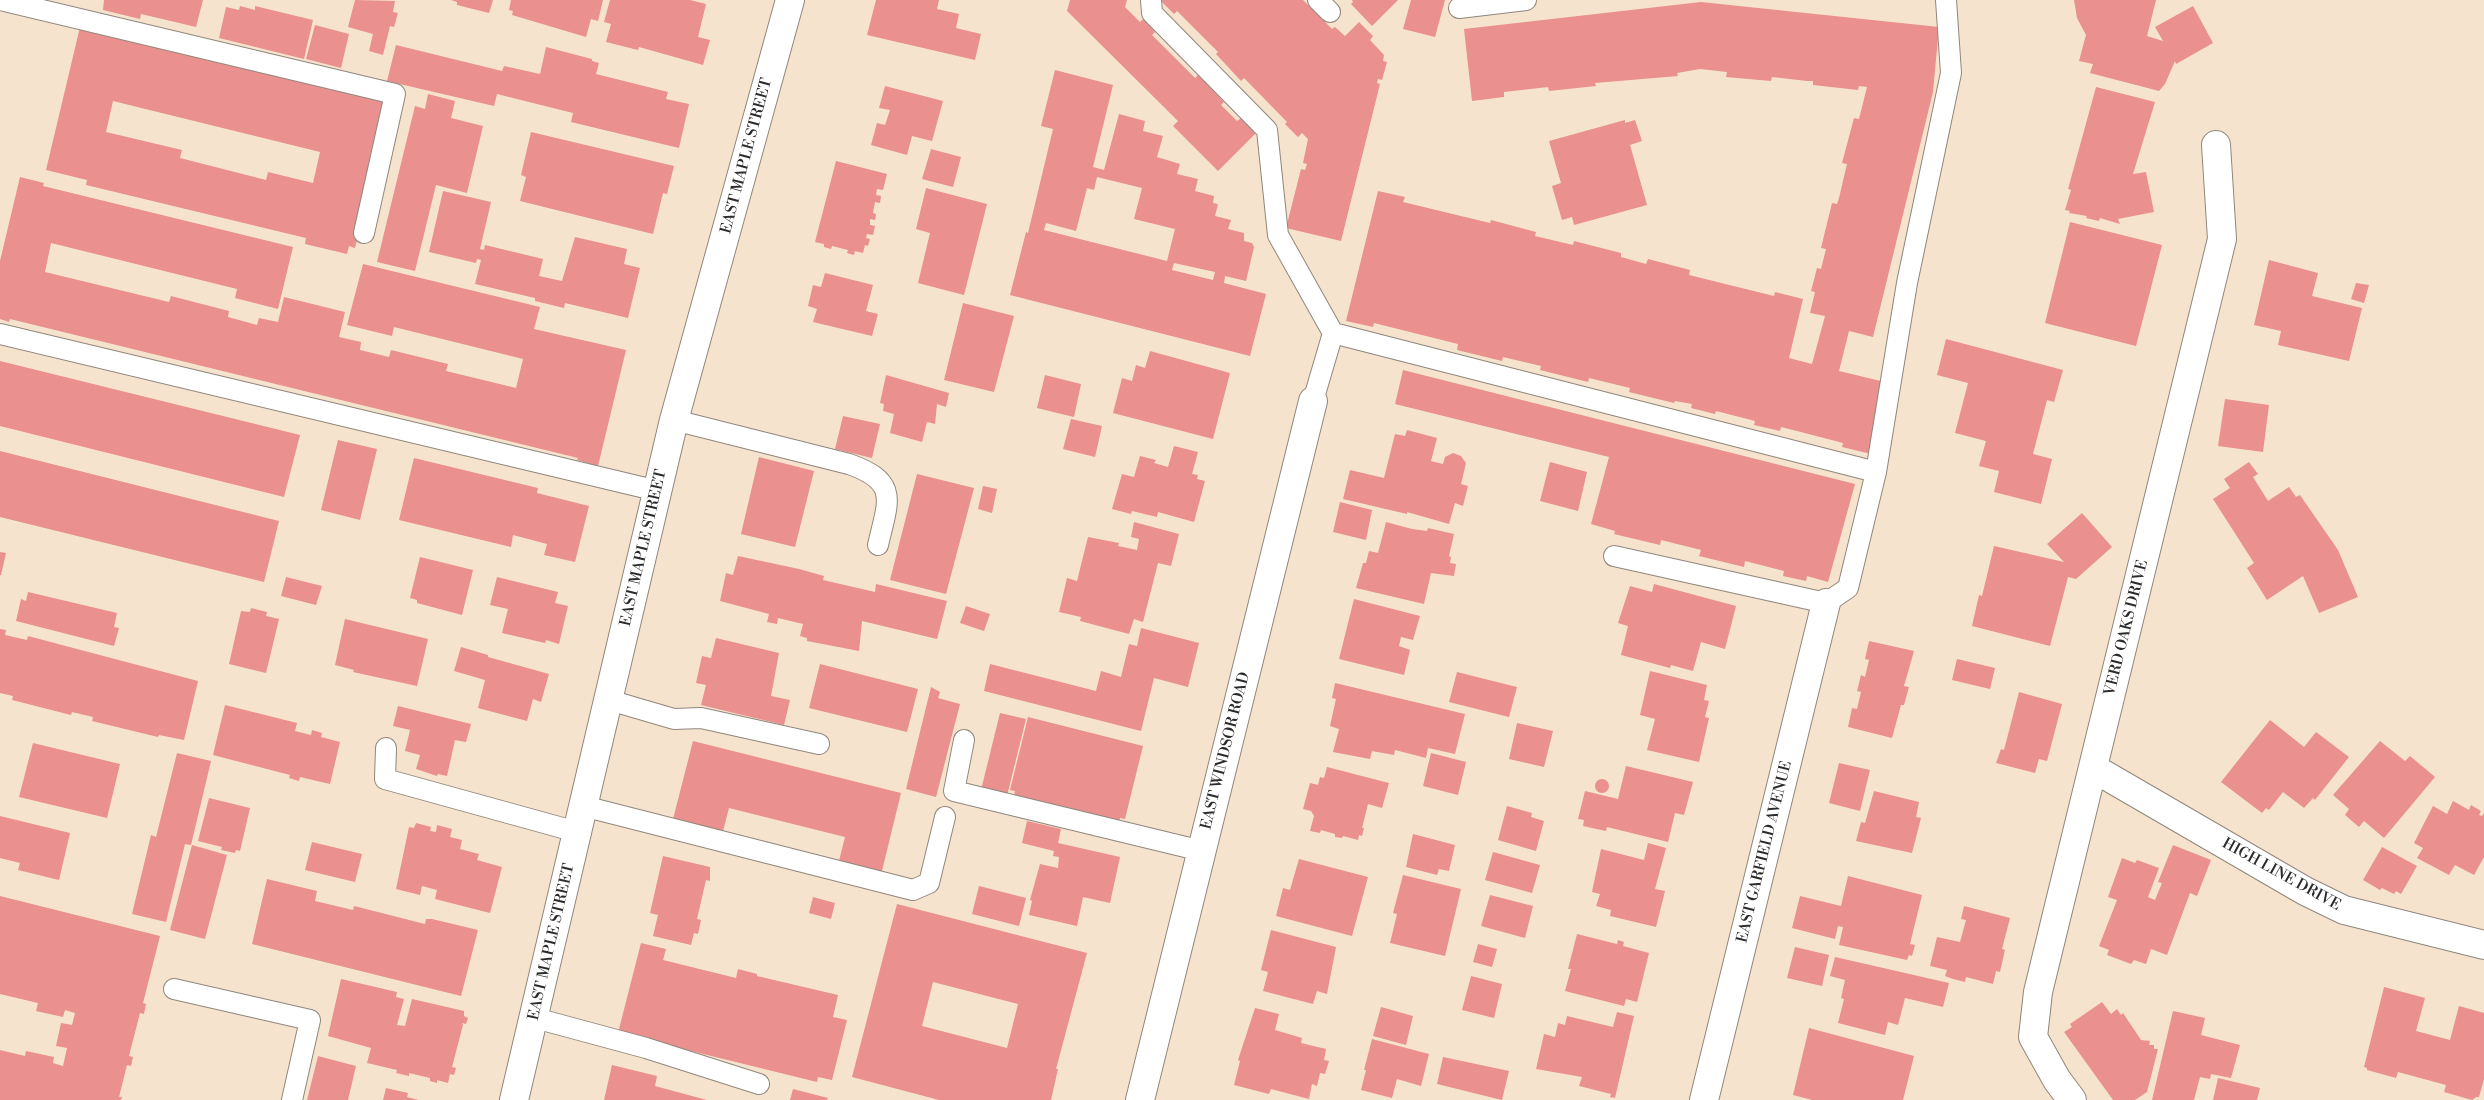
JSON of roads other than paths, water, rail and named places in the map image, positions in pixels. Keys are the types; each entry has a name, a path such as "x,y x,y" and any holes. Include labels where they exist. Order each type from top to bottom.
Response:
{"street":[{"name":"EAST MAPLE STREET","path":"514,1100 674,420 790,0"},
{"name":"VERD OAKS DRIVE","path":"2072,1100 2057,1080 2033,1037 2038,992 2222,239 2216,145"},
{"name":"EAST WINDSOR ROAD","path":"1140,1100 1312,401"},
{"name":"EAST GARFIELD AVENUE","path":"1704,1100 1826,603"},
{"name":"HIGH LINE DRIVE","path":"2093,768 2306,891 2344,910 2484,945"}],"lane":[{"path":"0,0 395,94 364,233"},
{"path":"1151,0 1152,13 1267,130 1278,235 1333,333 1876,472"},
{"path":"1459,8 1526,0"},
{"path":"1614,556 1826,603 1848,588 1876,472 1907,283 1951,73 1946,0"},
{"path":"1312,401 1333,333"},
{"path":"0,334 658,491"},
{"path":"674,420 849,464 875,476 885,484 888,502 878,545"},
{"path":"609,700 674,718 701,718 819,744"},
{"path":"964,740 954,791 1202,851"},
{"path":"386,748 385,779 913,890 929,883 945,817"},
{"path":"174,989 310,1020 292,1100"},
{"path":"534,1018 646,1048 759,1084"}]}
